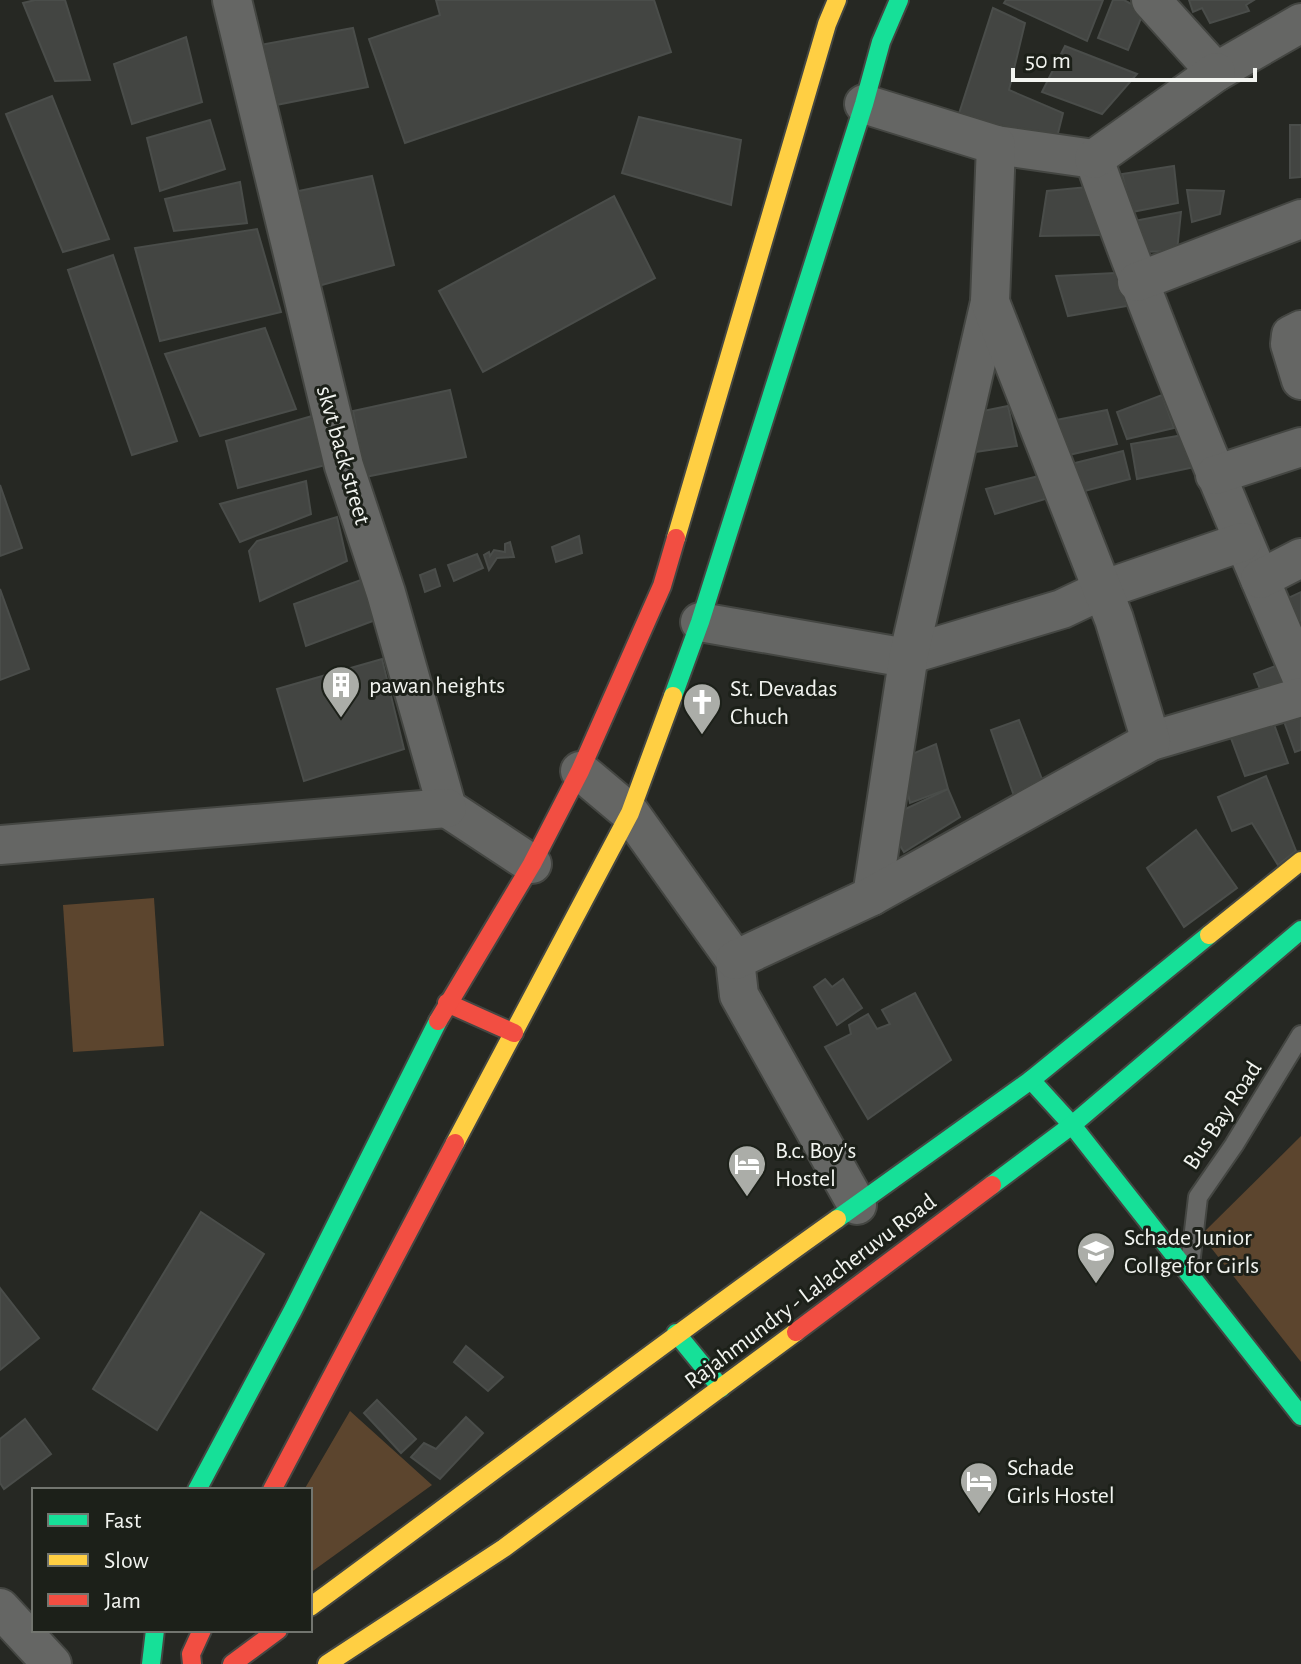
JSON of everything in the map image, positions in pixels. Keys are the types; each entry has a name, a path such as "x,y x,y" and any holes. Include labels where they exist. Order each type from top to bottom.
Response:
{"street":[{"name":"skvt back street","path":"232,0 344,466 386,593 447,808"},
{"path":"198,1488 293,1310 447,1003 532,864 580,771 662,586 834,26 837,0"},
{"path":"273,1488 630,813 700,622 864,104 874,40 899,0"},
{"path":"1151,0 1216,72"},
{"path":"864,104 996,145 1094,159 1216,72 1301,23"},
{"path":"872,896 909,654 990,302 996,145"},
{"path":"1094,159 1137,282 1242,542 1301,676"},
{"path":"1137,282 1301,219"},
{"path":"990,302 1114,619 1151,741"},
{"path":"1301,330 1291,335 1290,344 1301,380"},
{"path":"1215,475 1301,447"},
{"path":"700,622 901,657 1062,609 1102,590 1242,542"},
{"path":"1260,579 1301,558"},
{"path":"735,960 872,896 1151,741 1301,697"},
{"path":"580,771 630,813 735,960 739,995 857,1205"},
{"path":"0,845 447,808 532,864"},
{"path":"312,1606 464,1503 676,1333 1031,1080 1301,861"},
{"name":"Rajahmundry - Lalacheruvu Road","path":"327,1664 721,1388 1072,1125 1301,930"},
{"path":"447,1003 514,1033"},
{"path":"1031,1080 1072,1125 1301,1416"},
{"path":"676,1333 721,1388"},
{"path":"0,1608 52,1664"},
{"path":"151,1664 155,1632"},
{"path":"192,1664 191,1654 201,1632"},
{"path":"232,1664 275,1632"}],"lane":[{"name":"Bus Bay Road","path":"1189,1273 1198,1197 1234,1145 1301,1035"}],"shaded area":[{"path":"154,898 164,1046 73,1052 63,905"},
{"path":"1301,1136 1301,1362 1201,1235"},
{"path":"350,1411 432,1485 312,1572 312,1488 305,1488"}],"building":[{"path":"65,0 90,80 55,81 23,3"},
{"path":"436,0 654,0 671,52 405,143 369,39 440,15"},
{"path":"1006,0 1103,0 1087,41 1004,3"},
{"path":"1113,0 1124,0 1144,11 1128,50 1098,38"},
{"path":"1189,0 1254,0 1246,5 1249,11 1210,23 1202,8 1193,12"},
{"path":"993,8 1025,23 1009,90 1063,113 1054,149 955,126"},
{"path":"353,28 368,87 276,105 260,45"},
{"path":"186,37 202,102 132,124 114,64"},
{"path":"1065,46 1137,74 1102,114 1042,92"},
{"path":"52,96 109,239 63,252 6,114"},
{"path":"639,117 741,140 731,205 622,173"},
{"path":"210,120 225,169 160,191 147,138"},
{"path":"1290,125 1301,125 1301,177 1290,178"},
{"path":"1174,166 1178,203 1132,212 1122,174"},
{"path":"372,176 394,265 311,288 284,194"},
{"path":"240,182 247,223 174,231 165,199"},
{"path":"1098,186 1103,235 1040,236 1047,191"},
{"path":"1187,190 1224,191 1220,214 1192,222"},
{"path":"614,196 655,278 483,372 439,291"},
{"path":"1181,212 1177,251 1137,252 1129,222"},
{"path":"257,229 281,312 160,341 135,248"},
{"path":"113,255 177,441 132,455 68,270"},
{"path":"1115,273 1127,306 1068,316 1056,276"},
{"path":"265,328 296,409 200,436 165,354"},
{"path":"450,390 466,457 365,477 353,411"},
{"path":"1162,395 1174,428 1127,439 1117,412"},
{"path":"1008,406 1017,446 975,452 973,413"},
{"path":"1107,410 1117,444 1060,457 1051,421"},
{"path":"312,416 329,464 238,488 226,441"},
{"path":"1189,434 1195,467 1137,479 1131,444"},
{"path":"1123,451 1130,479 1077,493 1071,464"},
{"path":"1039,476 1045,499 995,514 986,489"},
{"path":"306,481 311,514 240,542 220,504"},
{"path":"0,485 22,548 0,556"},
{"path":"337,517 347,561 260,601 249,551 257,541"},
{"path":"579,536 582,553 556,562 552,547"},
{"path":"510,542 514,557 497,558 489,570 484,555 489,552 490,556 494,550 505,552 505,544"},
{"path":"477,554 483,568 454,581 448,565"},
{"path":"435,569 440,586 425,592 420,575"},
{"path":"369,577 378,619 306,646 294,604"},
{"path":"0,589 29,669 0,680"},
{"path":"1301,592 1301,621 1297,623 1284,600"},
{"name":"pawan heights","path":"382,659 404,749 304,781 277,689"},
{"path":"1278,665 1286,690 1265,701 1254,674"},
{"path":"1301,706 1301,750 1295,752 1281,713"},
{"path":"1270,713 1288,763 1245,776 1228,730"},
{"path":"1019,720 1045,787 1014,796 991,730"},
{"path":"936,744 948,789 910,803 900,759"},
{"path":"1266,776 1296,851 1278,865 1252,823 1232,831 1218,797"},
{"path":"948,789 960,817 904,852 884,819"},
{"path":"1196,830 1237,888 1184,927 1147,868"},
{"path":"825,979 832,987 843,979 862,1008 837,1025 814,987"},
{"path":"915,993 951,1060 868,1119 825,1047 851,1034 849,1025 868,1014 877,1029 890,1024 882,1010"},
{"path":"201,1212 264,1254 157,1430 93,1389"},
{"path":"0,1288 39,1338 0,1370"},
{"path":"466,1346 503,1377 488,1391 454,1362"},
{"path":"377,1400 416,1439 401,1453 364,1413"},
{"path":"466,1417 483,1433 440,1479 411,1457 424,1443 436,1449"},
{"path":"25,1419 51,1454 4,1489 0,1483 0,1439"}],"traffic: fast":[{"path":"673,696 700,622 881,42 899,0"},
{"path":"992,1185 1072,1125 1301,930"},
{"path":"837,1219 1031,1080 1209,935"},
{"path":"198,1488 293,1310 438,1021"},
{"path":"1031,1080 1072,1125 1301,1416"},
{"path":"676,1333 721,1388"},
{"path":"151,1664 155,1632"}],"traffic: slow":[{"path":"676,538 827,24 837,0"},
{"path":"455,1143 630,813 673,696"},
{"path":"1209,935 1301,861"},
{"path":"312,1606 837,1219"},
{"path":"327,1664 504,1548 796,1332"}],"traffic: jam":[{"path":"438,1021 532,864 580,771 662,586 676,538"},
{"path":"447,1003 514,1033"},
{"path":"273,1488 455,1143"},
{"path":"796,1332 992,1185"},
{"path":"192,1664 191,1654 201,1632"},
{"path":"232,1664 275,1632"}],"place":[{"name":"pawan heights","path":"341,719"},
{"name":"St. Devadas Chuch","path":"702,736"},
{"name":"B.c. Boy's Hostel","path":"747,1198"},
{"name":"Schade Junior Collge for Girls","path":"1096,1285"},
{"name":"Schade Girls Hostel","path":"979,1515"}]}
